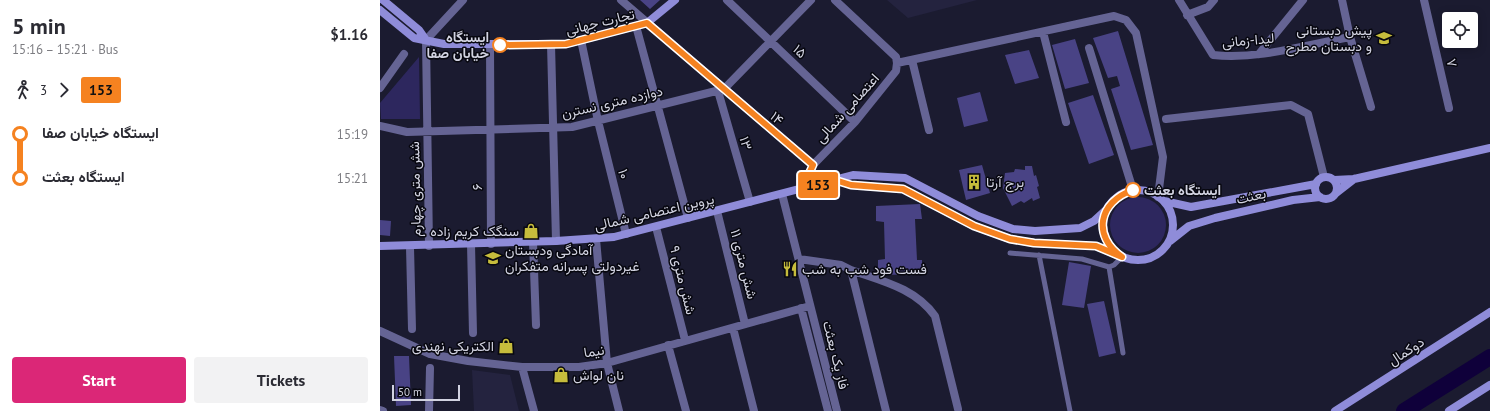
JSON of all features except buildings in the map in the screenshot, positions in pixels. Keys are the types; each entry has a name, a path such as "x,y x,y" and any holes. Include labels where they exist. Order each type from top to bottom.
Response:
{"main road":[{"path":"384,0 419,30 426,40"},
{"name":"تجارت جهانی","path":"380,10 414,38 444,44 566,44 647,23 675,0"},
{"path":"1354,179 1327,199 1320,197 1316,191 1316,184 1324,178 1334,180 1354,179 1490,148"},
{"name":"پروین اعتصامی شمالی","path":"380,246 410,247 596,240 656,227 853,175 905,178 978,216 1013,228 1035,231 1080,228 1094,221 1106,210"},
{"path":"835,180 851,185 903,189 974,226 1010,239 1034,243 1096,246 1122,257 1133,261 1155,257 1164,250 1170,241 1173,231 1173,220 1170,210 1161,199 1144,190 1133,190 1122,194 1112,201 1106,210 1103,221 1103,232 1110,247 1122,257"},
{"path":"1334,180 1337,186 1336,193"},
{"name":"بعثت","path":"1161,199 1178,206 1191,207 1316,184"},
{"name":"بعثت","path":"1170,241 1189,226 1214,218 1293,200 1320,197"},
{"name":"دوکمال","path":"1335,411 1490,312"},
{"path":"1449,411 1490,385"}],"street":[{"path":"426,40 463,0"},
{"name":"۱۴","path":"621,0 721,90 813,165"},
{"name":"۱۵","path":"727,0 855,122"},
{"path":"721,90 811,0"},
{"path":"836,0 888,47 896,57 897,64 1114,16 1126,20 1136,33 1163,157 1161,199"},
{"name":"لیدا-زمانی","path":"1179,0 1213,55 1232,57 1259,54 1350,37"},
{"path":"1187,15 1208,7 1214,0"},
{"path":"1259,54 1303,0"},
{"path":"1342,0 1350,37 1371,107"},
{"name":"۷","path":"1424,0 1449,108"},
{"path":"636,26 688,218"},
{"path":"1043,32 1066,122"},
{"name":"شش متری چهارم","path":"426,40 429,246"},
{"name":"۱۰","path":"581,40 598,121 626,234"},
{"path":"551,44 556,241"},
{"name":"۶","path":"490,45 489,131 491,244"},
{"path":"1089,48 1133,190"},
{"path":"380,88 404,54"},
{"path":"912,60 929,130"},
{"name":"اعتصامی شمالی","path":"802,189 813,165 855,122 893,76 896,71 897,64"},
{"name":"دوازده متری نسترن","path":"380,126 407,132 489,131 553,128 598,121 721,90"},
{"name":"۱۳","path":"721,90 750,202"},
{"path":"1166,119 1291,105 1308,114 1324,178"},
{"name":"فاز یک بعثت","path":"782,194 837,411"},
{"name":"۱۱ شش متری","path":"717,211 745,324"},
{"name":"۹ شش متری","path":"656,227 685,340"},
{"path":"596,240 607,363 619,411"},
{"path":"533,242 536,325"},
{"path":"471,244 473,334"},
{"path":"410,247 412,329"},
{"path":"799,259 840,265 899,287 927,306 935,316 958,409"},
{"path":"851,270 886,411"},
{"name":"نیما","path":"380,331 430,354 468,361 522,367 579,367 607,363 810,306"},
{"path":"801,308 828,411"},
{"path":"733,328 754,411"},
{"path":"668,345 686,411"},
{"path":"522,367 534,411"},
{"path":"429,411 430,368"}],"lane":[{"path":"1010,253 1082,259 1109,267 1114,265 1122,257"},
{"path":"1039,255 1070,411"},
{"path":"1109,267 1123,353"}],"shaded area":[{"path":"887,0 977,0 908,18"},
{"path":"419,57 420,119 381,119 380,103"},
{"path":"1132,197 1144,197 1154,201 1162,209 1166,219 1166,231 1162,241 1154,249 1144,253 1132,253 1122,249 1114,241 1110,231 1110,219 1114,209 1122,201"},
{"path":"472,370 510,375 519,411 474,411"}],"waterway":[{"path":"1404,411 1490,357"}],"bus line":[{"name":"153","path":"500,45 566,44 647,23 813,165 802,189 835,180 851,185 903,189 974,226 1010,239 1034,243 1080,244 1096,246 1122,257 1113,251 1107,242 1103,232 1103,221 1106,210 1112,201 1122,194 1133,190"}],"place":[{"name":"پیش دبستانی و دبستان مطرح","path":"1384,38"},
{"name":"ایستگاه خیابان صفا","path":"500,45"},
{"name":"برج آرتا","path":"974,182"},
{"name":"ایستگاه بعثت","path":"1133,190"},
{"name":"سنگک کریم زاده","path":"531,231"},
{"name":"آمادگی ودبستان غیردولتی پسرانه متفکران","path":"493,258"},
{"name":"فست فود شب به شب","path":"790,269"},
{"name":"الکتریکی نهندی","path":"506,346"},
{"name":"نان لواش","path":"561,375"}]}
